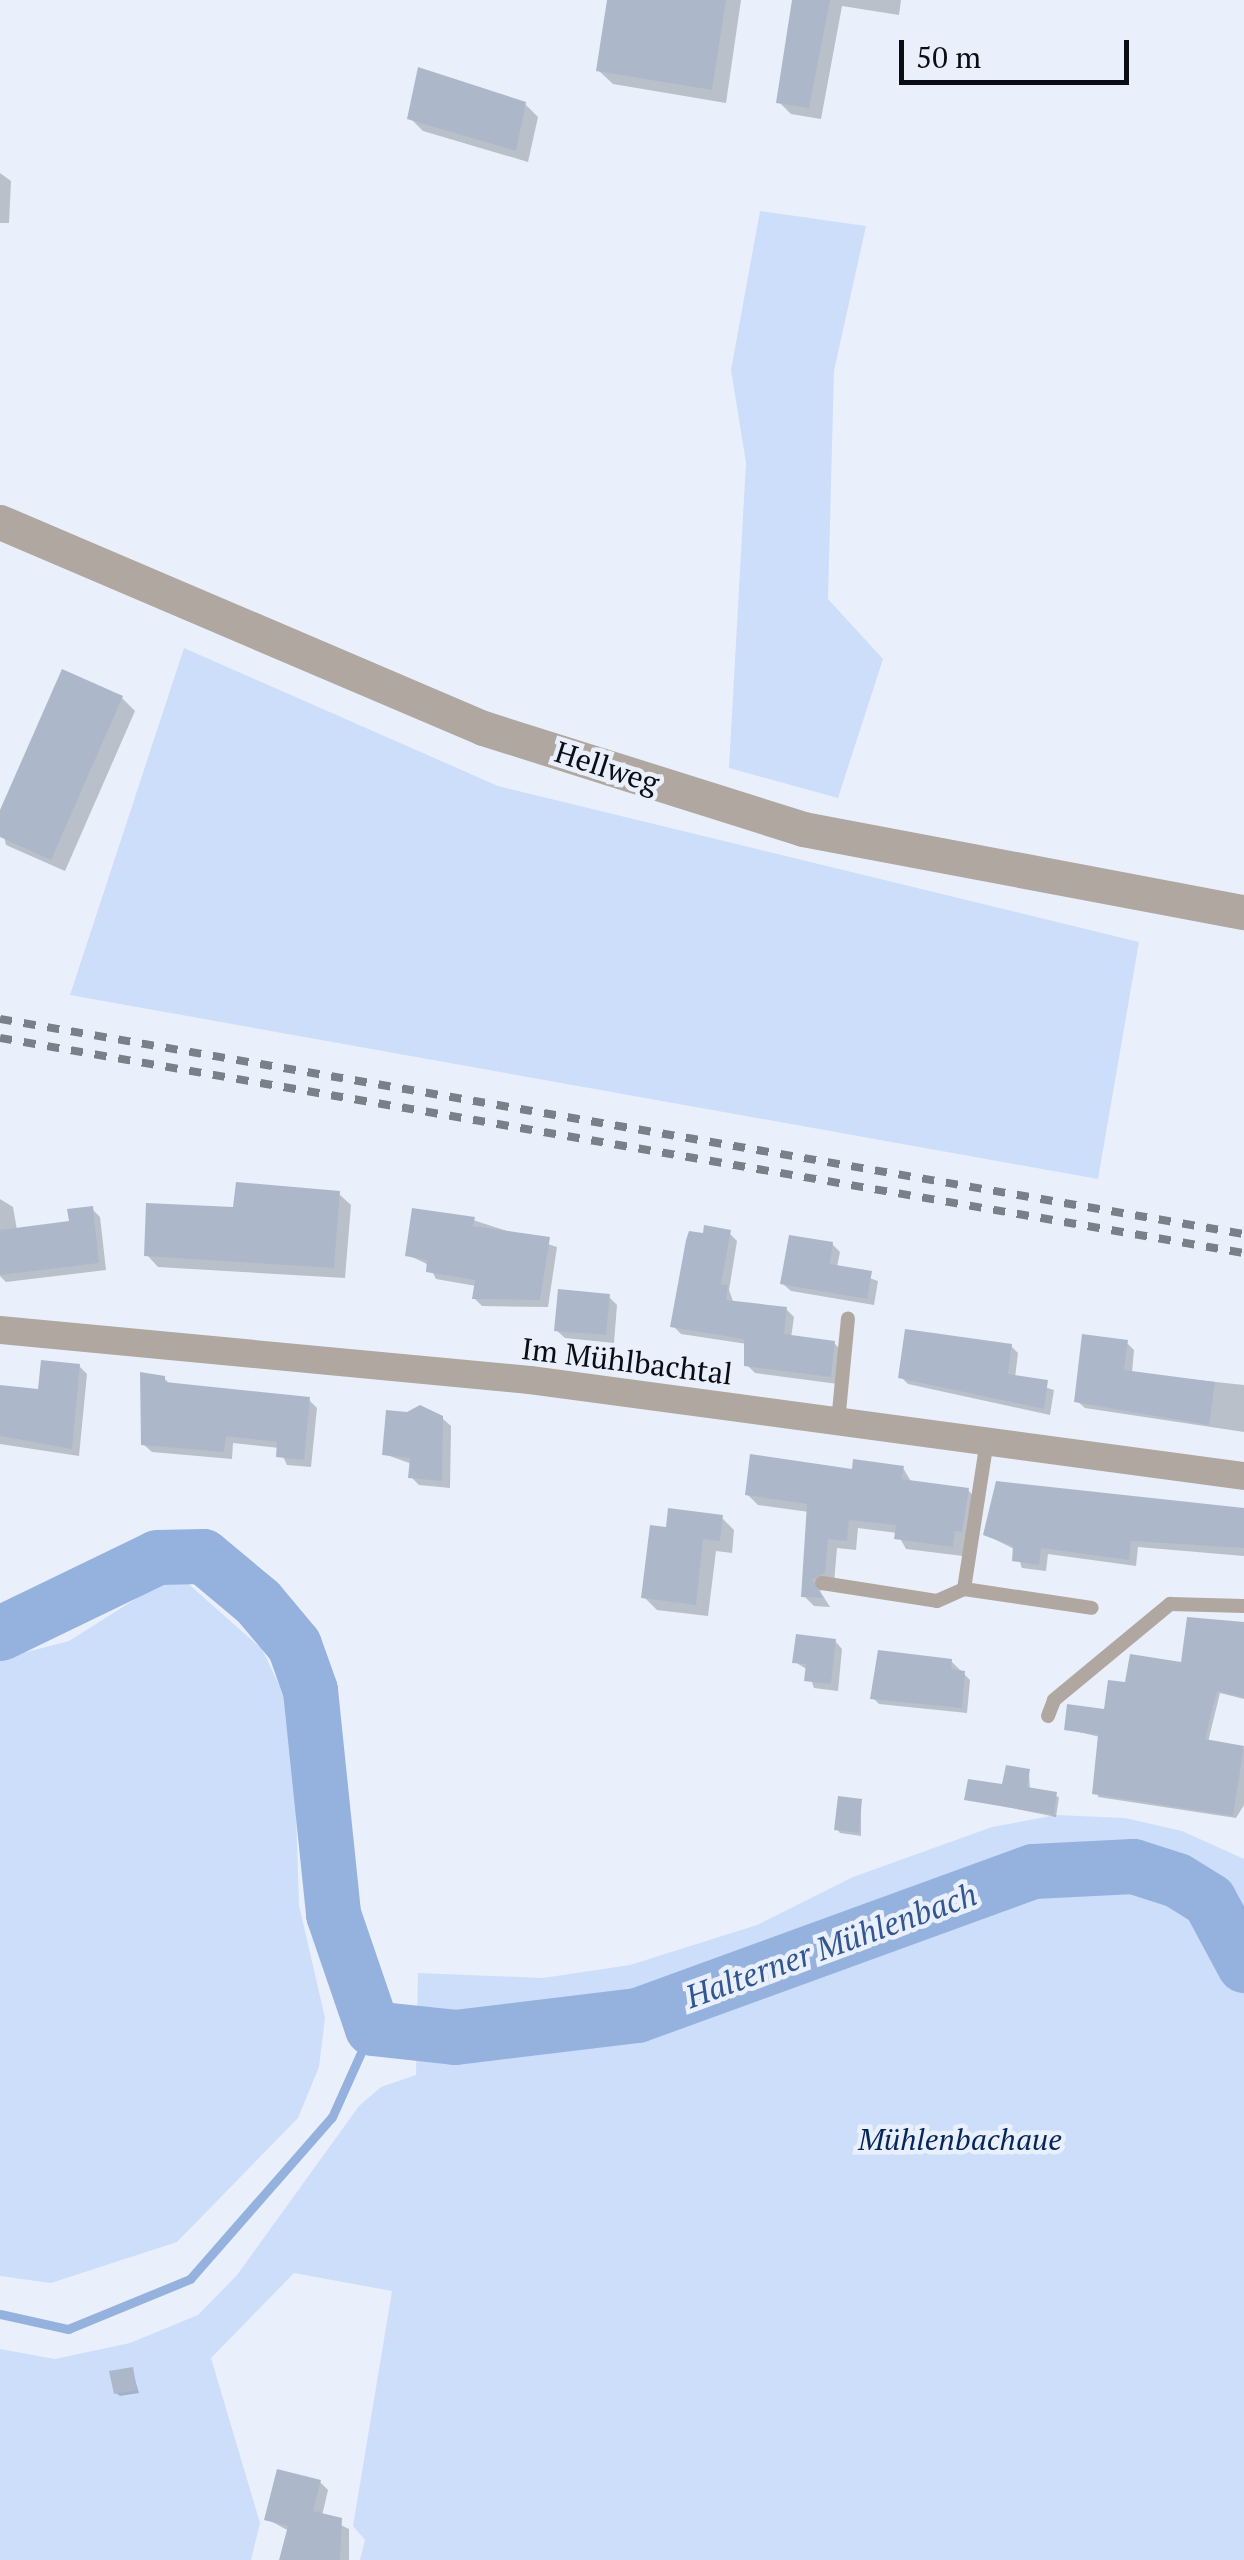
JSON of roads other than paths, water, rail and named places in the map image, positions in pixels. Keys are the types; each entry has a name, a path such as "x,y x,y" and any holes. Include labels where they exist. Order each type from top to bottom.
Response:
{"street":[{"name":"Hellweg","path":"0,522 483,728 803,829 1244,912"},
{"name":"Im Mühlbachtal","path":"0,1330 530,1380 1244,1476"}],"lane":[{"path":"838,1422 848,1318"},
{"path":"964,1589 987,1442"},
{"path":"822,1583 936,1601 964,1589 1092,1608"},
{"path":"1048,1716 1054,1700 1170,1604 1244,1606"}],"waterway":[{"name":"Halterner Mühlenbach","path":"0,1633 157,1557 203,1556 258,1602 294,1645 310,1690 333,1914 372,2028 455,2037 637,2015 1033,1871 1133,1866 1177,1880 1209,1900 1244,1965"},
{"name":"Halterner Mühlenbach","path":"0,2314 68,2329 190,2279 332,2117 372,2028"}],"railway":[{"path":"0,1019 1244,1234"},
{"path":"0,1038 1244,1253"}],"park label":[{"name":"Mühlenbachaue","path":"960,2139"}]}
